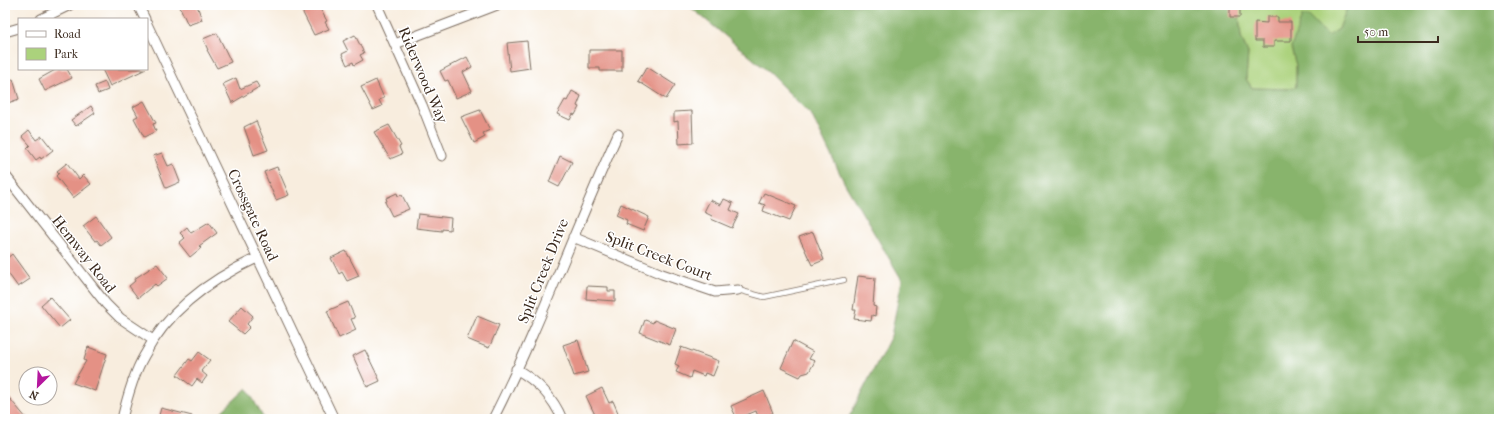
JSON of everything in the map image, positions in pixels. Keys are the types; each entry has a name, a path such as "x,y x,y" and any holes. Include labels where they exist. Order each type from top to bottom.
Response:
{"street":[{"path":"43,18 70,5"},
{"path":"138,5 144,18"},
{"name":"Riderwood Way","path":"377,5 422,105 442,156"},
{"path":"395,44 497,5"},
{"name":"Crossgate Road","path":"148,26 334,419"},
{"path":"5,32 18,28"},
{"name":"Split Creek Drive","path":"493,419 535,330 573,237 618,134"},
{"name":"Hemway Road","path":"5,175 106,304 120,318 153,340"},
{"name":"Split Creek Court","path":"573,237 662,274 715,292 738,290"},
{"path":"122,419 137,371 153,340 173,315 200,292 235,268 257,258"},
{"path":"516,369 539,385 550,397 562,419"}],"lane":[{"path":"738,290 764,297 844,280"}],"green space":[{"path":"688,5 1238,5 1241,37 1248,53 1246,79 1252,88 1288,89 1296,87 1296,65 1291,48 1302,16 1309,16 1328,36 1339,29 1348,5 1499,5 1499,419 848,419 891,336 902,280 845,184 812,116 764,68"},
{"path":"1238,5 1348,5 1339,29 1328,37 1323,30 1291,48 1296,65 1296,87 1288,89 1252,88 1246,79 1248,53 1241,37"},
{"path":"247,388 264,419 221,419 221,412"}],"building":[{"path":"179,5 197,5 202,20 188,25"},
{"path":"299,5 318,5 327,21 325,22 329,29 314,35"},
{"path":"1230,5 1240,5 1240,17 1230,17"},
{"path":"1267,17 1278,17 1278,22 1291,22 1291,41 1274,41 1274,47 1263,47 1263,41 1255,41 1255,22 1267,23"},
{"path":"217,33 231,62 217,68 203,39"},
{"path":"355,35 364,53 360,55 363,60 354,65 353,62 347,65 342,54 348,51 343,41"},
{"path":"527,41 530,68 510,71 507,43"},
{"path":"589,50 622,50 622,71 600,71 600,68 589,68"},
{"path":"467,57 472,67 463,72 472,91 456,98 448,80 445,81 440,71"},
{"path":"647,67 675,85 666,99 638,81"},
{"path":"55,70 68,70 72,78 45,91 39,79"},
{"path":"102,70 144,70 110,86"},
{"path":"236,78 240,89 256,82 259,87 232,103 223,84"},
{"path":"13,79 19,99 5,104 5,81"},
{"path":"376,80 384,98 379,100 382,106 373,110 361,87"},
{"path":"105,82 108,90 98,94 95,86"},
{"path":"572,91 581,96 577,106 579,107 575,115 573,114 570,120 557,114 565,100 567,101"},
{"path":"144,101 156,123 153,124 156,131 144,137 134,118 138,116 133,107"},
{"path":"91,106 95,113 76,126 71,120"},
{"path":"480,110 490,130 483,133 485,137 474,143 461,117"},
{"path":"692,111 693,143 679,144 678,121 674,122 674,112"},
{"path":"256,121 268,150 254,155 244,127"},
{"path":"389,125 401,146 399,147 402,154 390,159 374,132"},
{"path":"29,130 36,140 42,136 53,150 41,159 40,157 36,160 27,148 30,145 22,136"},
{"path":"162,153 168,166 173,164 180,182 166,188 153,156"},
{"path":"560,156 572,162 559,187 549,182"},
{"path":"67,163 79,179 83,175 91,184 73,198 56,176 59,173 57,171"},
{"path":"277,167 289,195 276,200 264,172"},
{"path":"397,193 398,196 402,195 409,209 392,216 385,202 387,201 386,198"},
{"path":"764,193 796,206 789,221 763,211 765,205 759,203"},
{"path":"724,199 733,203 730,210 739,214 732,228 711,219 712,216 704,212 710,200 721,205"},
{"path":"621,204 649,217 643,231 626,224 627,220 616,215"},
{"path":"418,214 451,218 450,230 442,229 442,231 416,228"},
{"path":"96,216 111,237 101,245 97,240 95,241 83,226"},
{"path":"209,222 217,233 199,246 201,248 190,257 179,243 185,238 180,233 187,227 191,233"},
{"path":"813,232 824,260 812,265 799,237"},
{"path":"346,251 359,276 347,281 342,272 339,274 331,258"},
{"path":"12,254 30,279 18,287 5,269 5,260"},
{"path":"157,264 168,278 157,286 155,284 138,298 129,286 135,281 134,279"},
{"path":"858,276 875,278 873,306 876,307 875,316 872,315 871,321 854,319 856,310 853,310"},
{"path":"587,286 608,287 608,291 615,291 615,301 586,299"},
{"path":"50,297 70,320 60,328 41,305"},
{"path":"348,302 355,318 351,319 356,330 339,338 327,311"},
{"path":"242,306 253,316 247,324 250,327 243,334 228,322"},
{"path":"477,316 499,325 489,348 467,339"},
{"path":"645,320 653,323 654,320 676,329 670,345 640,333"},
{"path":"578,340 588,372 574,376 563,345"},
{"path":"793,341 813,352 809,359 815,361 809,372 802,374 800,377 781,368"},
{"path":"88,347 107,354 95,391 73,383 86,361 84,360"},
{"path":"681,347 719,361 713,376 705,373 704,376 692,371 690,378 676,372 679,366 675,364"},
{"path":"365,350 380,381 367,387 353,356"},
{"path":"199,352 210,360 201,371 207,376 202,383 197,379 192,386 177,375 189,359 192,361"},
{"path":"602,388 609,403 613,401 619,415 611,419 597,419 586,396"},
{"path":"764,391 773,413 759,419 756,411 737,419 731,406"},
{"path":"5,393 27,419 8,419 5,416"},
{"path":"161,408 192,416 192,419 158,419"}]}
